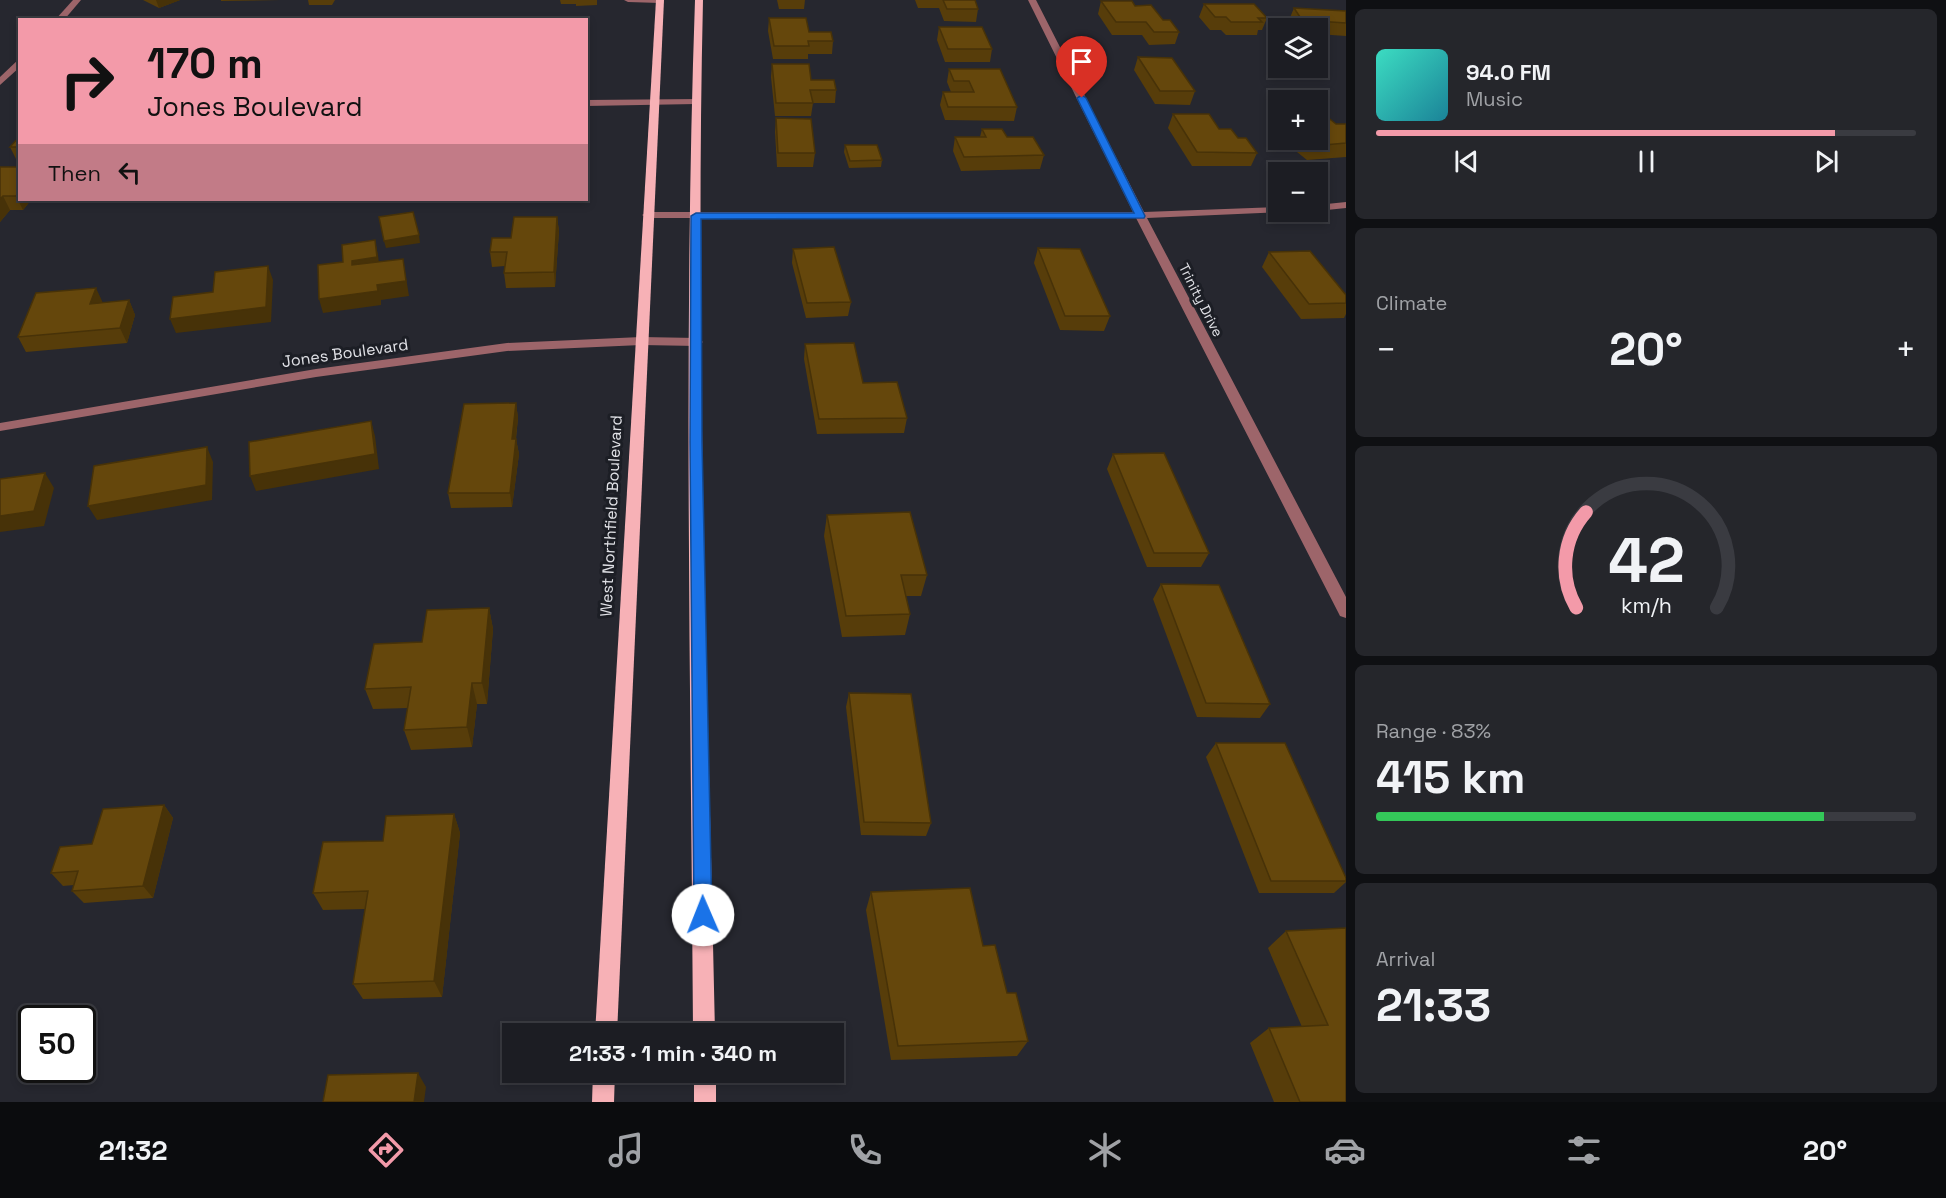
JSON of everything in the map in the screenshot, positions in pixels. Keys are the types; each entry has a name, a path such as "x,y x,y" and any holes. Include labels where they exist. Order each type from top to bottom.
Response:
{"main road":[{"path":"699,0 696,101 696,442 704,1023"},
{"name":"West Northfield Boulevard","path":"607,1023 647,215 660,1"},
{"path":"603,1102 604,1083"},
{"path":"705,1083 705,1102"}],"street":[{"path":"60,18 77,0"},
{"path":"627,0 660,1"},
{"name":"Trinity Drive","path":"1032,0 1140,216 1346,612"},
{"path":"0,82 18,63"},
{"path":"588,103 696,101"},
{"path":"1328,207 1346,205"},
{"path":"647,215 1140,216 1268,210"},
{"name":"Jones Boulevard","path":"0,427 316,373 507,346 697,342"}],"building":[{"path":"943,0 975,0 978,9 947,9"},
{"path":"1101,1 1132,1 1135,6 1151,5 1163,20 1170,20 1179,32 1154,32 1146,22 1116,22"},
{"path":"1204,4 1254,4 1267,18 1258,18 1262,22 1231,22 1226,17 1215,17"},
{"path":"1294,8 1346,11 1346,23 1328,22 1328,18 1301,18"},
{"path":"769,18 806,18 809,32 831,32 833,41 808,41 809,46 774,46"},
{"path":"939,27 982,27 992,49 948,49"},
{"path":"1138,57 1172,58 1195,91 1160,91"},
{"path":"772,64 809,64 811,80 834,80 836,90 810,90 813,103 776,103"},
{"path":"949,69 1000,69 1017,107 948,107 943,92 974,92 969,81 954,81"},
{"path":"1173,114 1209,114 1219,129 1231,129 1238,138 1246,138 1257,153 1197,152"},
{"path":"776,118 811,119 815,153 778,153"},
{"path":"1328,118 1336,124 1346,124 1346,143 1328,145"},
{"path":"982,129 1002,129 1007,137 1033,137 1044,155 964,157 955,137 986,137"},
{"path":"18,138 18,147 10,147"},
{"path":"845,145 877,145 882,160 850,161"},
{"path":"0,167 18,167 18,194 16,196 3,196 0,199"},
{"path":"413,212 419,235 384,241 379,217"},
{"path":"514,217 557,217 554,272 504,273 507,252 490,252 492,238 511,238"},
{"path":"375,240 377,257 352,261 352,265 403,259 406,281 377,285 378,291 319,299 318,265 343,262 342,245"},
{"path":"834,247 851,302 807,303 793,249"},
{"path":"1038,248 1080,249 1110,316 1065,316"},
{"path":"1310,251 1346,295 1346,303 1309,304 1269,252"},
{"path":"268,266 266,307 170,319 173,297 213,292 215,272"},
{"path":"96,288 90,304 129,300 120,328 18,337 36,293"},
{"path":"854,343 863,383 897,382 907,418 819,419 805,344"},
{"path":"516,403 512,439 516,439 510,493 448,493 464,404"},
{"path":"371,421 375,454 250,476 249,442"},
{"path":"207,447 206,485 88,506 94,466"},
{"path":"1164,453 1209,553 1154,553 1113,454"},
{"path":"45,473 34,511 0,516 0,479"},
{"path":"910,512 927,575 901,575 910,614 846,616 827,515"},
{"path":"1161,584 1219,585 1270,704 1206,703"},
{"path":"489,608 482,683 472,683 467,727 404,730 411,687 365,689 374,644 422,642 427,610"},
{"path":"849,693 911,694 931,823 864,822"},
{"path":"1216,743 1285,743 1346,881 1271,881"},
{"path":"164,805 143,886 72,891 78,871 51,873 60,847 92,844 103,809"},
{"path":"454,814 434,981 353,984 368,891 313,893 323,842 383,841 386,816"},
{"path":"970,888 983,946 995,945 1007,993 1016,993 1028,1041 898,1046 871,892"},
{"path":"1346,928 1346,1102 1300,1102 1269,1028 1328,1025 1286,931"},
{"path":"418,1073 414,1102 323,1102 328,1075"}],"route":[{"path":"703,915 696,442 696,216 1140,216 1082,98"}]}
